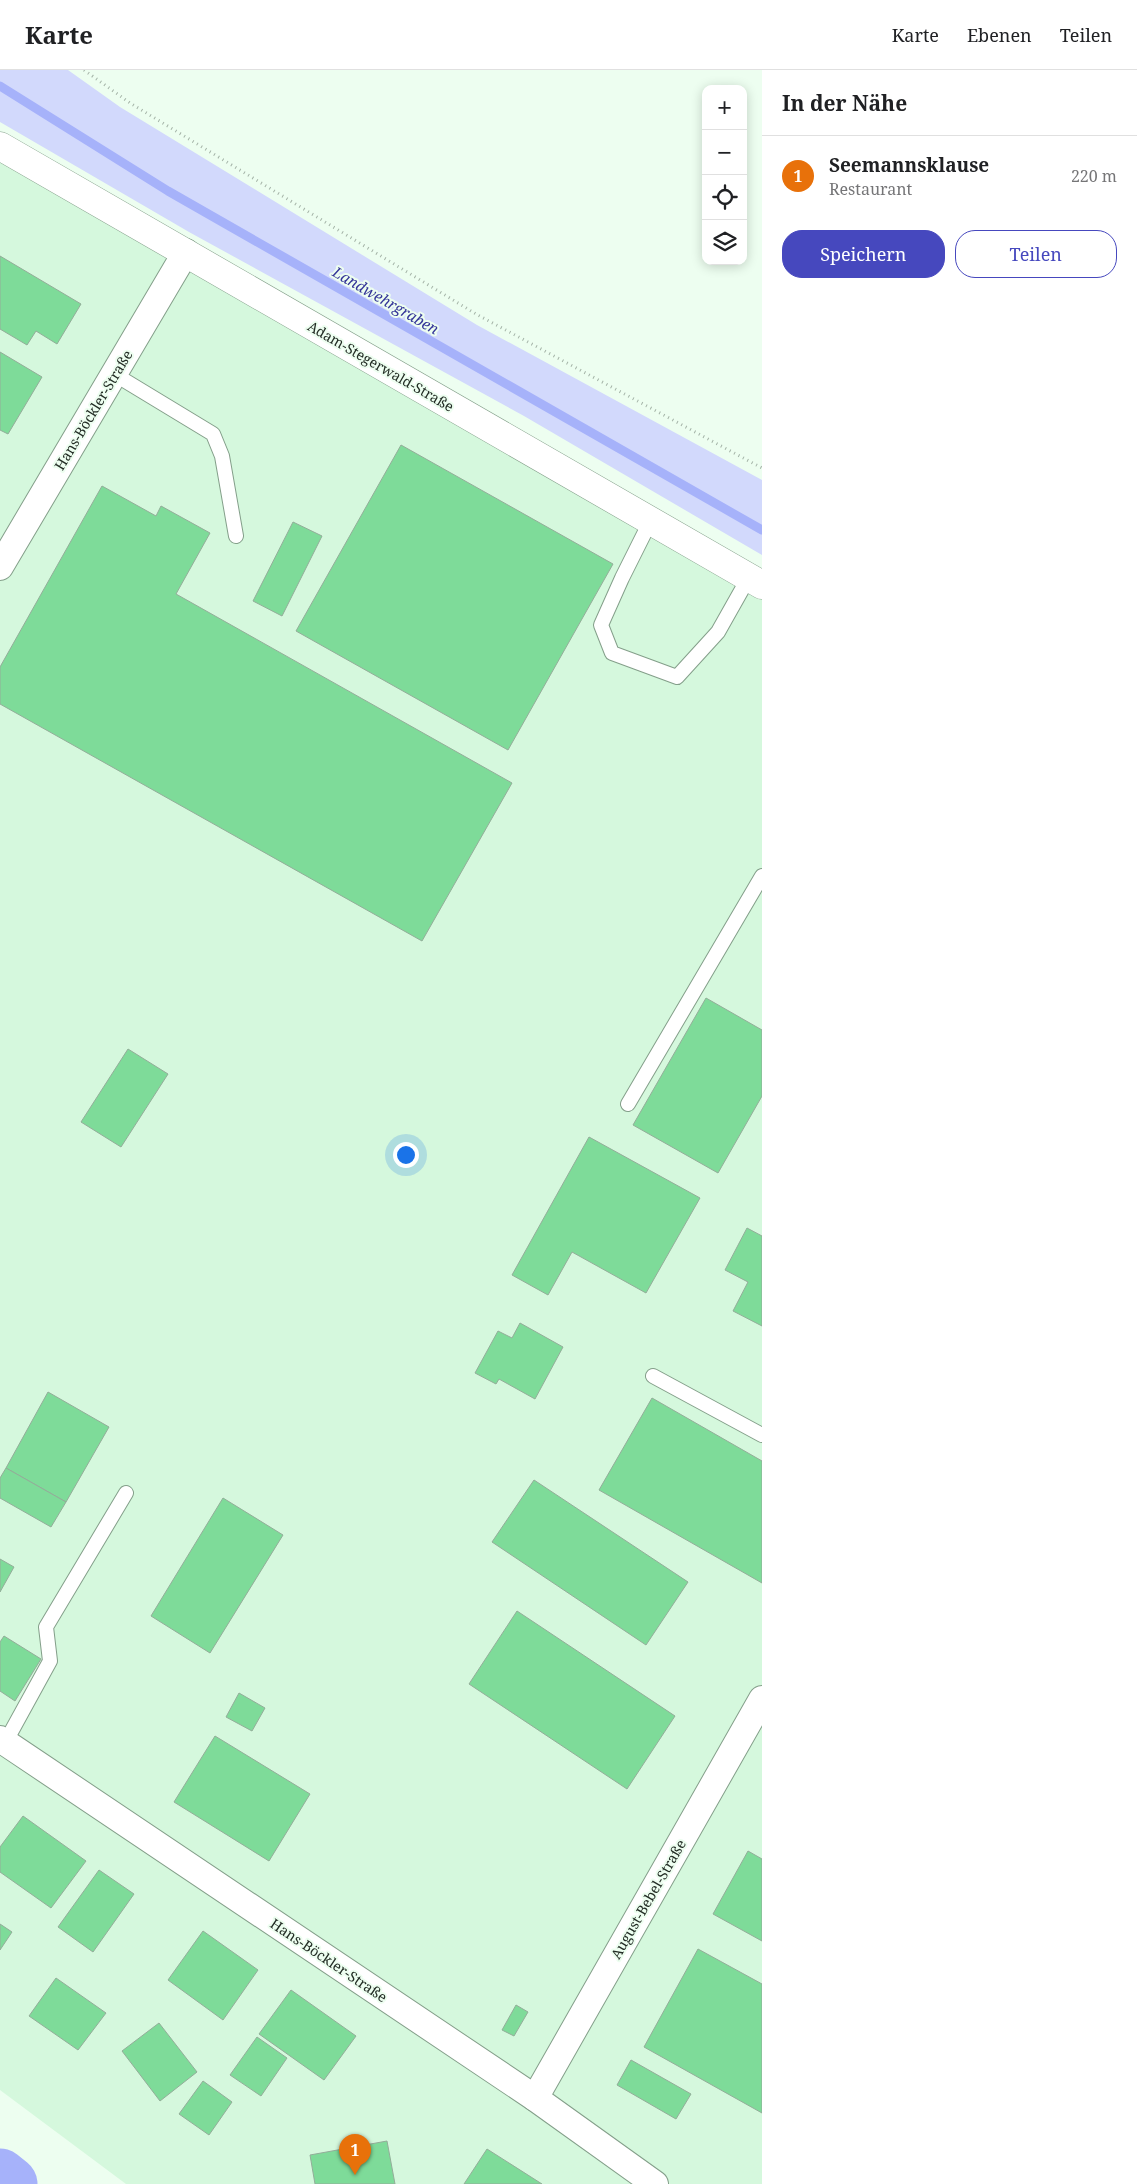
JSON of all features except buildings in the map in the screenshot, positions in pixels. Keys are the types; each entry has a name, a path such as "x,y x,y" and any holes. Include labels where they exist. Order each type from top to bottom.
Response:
{"main road":[{"name":"Adam-Stegerwald-Straße","path":"0,146 755,581"}],"street":[{"name":"Hans-Böckler-Straße","path":"0,567 186,252"},
{"name":"August-Bebel-Straße","path":"535,2098 762,1699"},
{"name":"Hans-Böckler-Straße","path":"3,1741 535,2098 655,2184"}],"lane":[{"path":"114,374 213,434 222,456 236,536"},
{"path":"650,522 601,625 612,653 677,677 718,632 755,581"},
{"path":"628,1104 762,876"},
{"path":"652,1376 762,1435"},
{"path":"3,1741 50,1661 46,1627 126,1493"}],"path":[{"path":"84,70 130,104 476,314 762,468"}],"shaded area":[{"path":"0,70 68,70 120,107 477,325 762,480 762,555 524,416 189,232 0,122"},
{"path":"0,146 762,585 762,2184 126,2184 0,2090"}],"waterway":[{"name":"Landwehrgraben","path":"0,86 168,191 762,530"},
{"path":"0,2176 10,2184"}],"place":[{"name":"Seemannsklause","path":"355,2175"}]}
